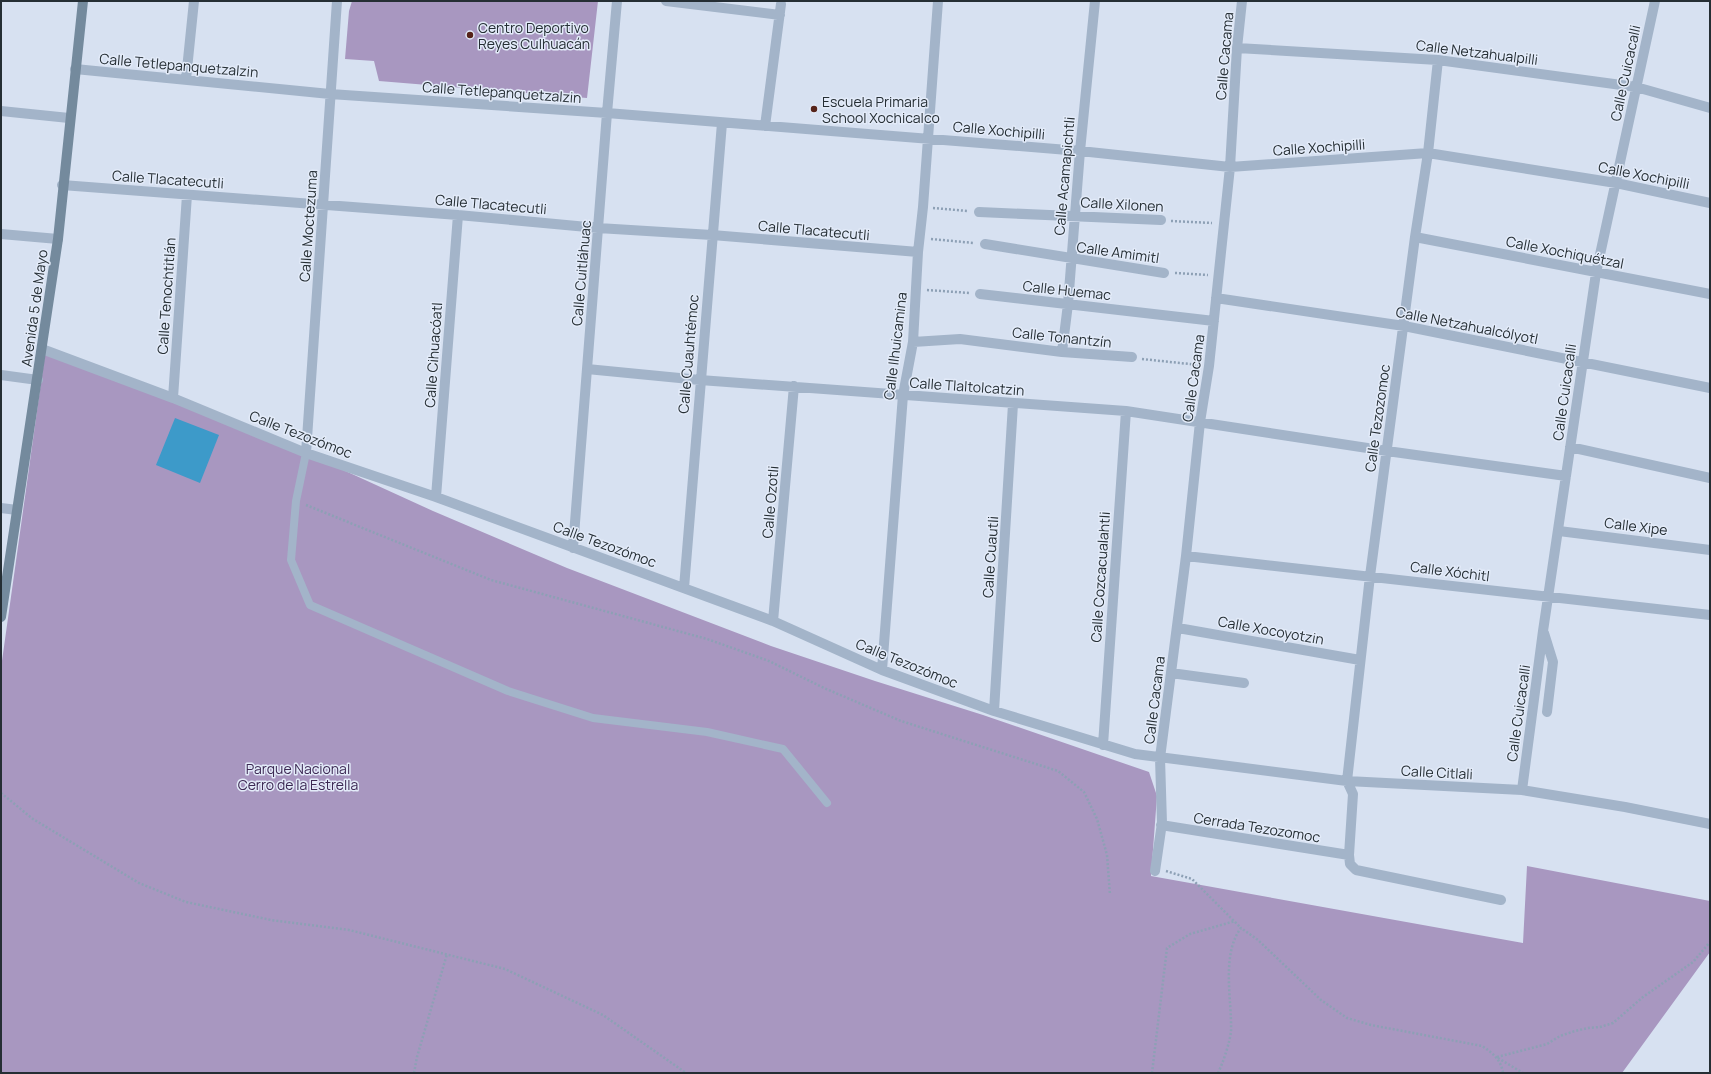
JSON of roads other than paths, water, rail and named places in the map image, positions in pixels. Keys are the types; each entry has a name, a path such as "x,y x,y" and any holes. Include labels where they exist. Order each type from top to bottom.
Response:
{"street":[{"name":"Avenida 5 de Mayo","path":"1,617 38,380 58,239 62,185 83,1"},
{"path":"186,79 194,1"},
{"name":"Calle Moctezuma","path":"306,453 337,1"},
{"name":"Calle Cuitláhuac","path":"573,548 617,1"},
{"path":"666,1 780,15"},
{"name":"Calle Ilhuicamina","path":"882,670 903,395 913,342 919,238 923,207 938,1"},
{"name":"Calle Acamapichtli","path":"1062,352 1068,304 1080,151 1095,1"},
{"name":"Calle Cacama","path":"1155,870 1160,826 1160,758 1178,628 1200,422 1209,366 1219,275 1230,167 1237,48 1242,1"},
{"name":"Calle Cuicacalli","path":"1522,790 1543,631 1596,273 1655,1"},
{"path":"765,126 781,4"},
{"name":"Calle Netzahualpilli","path":"1237,48 1438,60 1636,87 1710,108"},
{"name":"Calle Tezozomoc","path":"1347,781 1370,576 1415,237 1428,153 1438,60"},
{"name":"Calle Tetlepanquetzalzin","path":"75,69 330,94 607,113 928,138"},
{"path":"1,112 70,118"},
{"name":"Calle Cuauhtémoc","path":"684,588 722,123"},
{"name":"Calle Xochipilli","path":"928,138 1080,151 1230,167 1428,153 1616,183 1710,203"},
{"name":"Calle Tlacatecutli","path":"62,185 918,252"},
{"name":"Calle Tenochtitlán","path":"173,398 188,195"},
{"name":"Calle Xilonen","path":"979,212 1161,220"},
{"name":"Calle Cihuacóatl","path":"436,497 458,215"},
{"path":"1,234 58,239"},
{"name":"Calle Xochiquétzal","path":"1415,237 1710,294"},
{"name":"Calle Amimitl","path":"985,244 1164,273"},
{"name":"Calle Huemac","path":"980,294 1214,321"},
{"name":"Calle Netzahualcólyotl","path":"1216,298 1404,326 1710,388"},
{"name":"Calle Tonantzín","path":"913,342 960,339 1062,352 1132,358"},
{"name":"Calle Tezozómoc","path":"42,349 173,398 306,453 436,497 773,621 882,670 994,712 1135,754 1160,758"},
{"name":"Calle Tlaltolcatzin","path":"587,369 700,380 794,386 1013,404 1126,411 1200,422"},
{"path":"1,375 38,380"},
{"name":"Calle Ozotli","path":"773,621 794,386"},
{"name":"Calle Cuautli","path":"994,712 1013,404"},
{"name":"Calle Cozcacualahtli","path":"1103,745 1126,411"},
{"path":"1200,422 1387,451 1566,476"},
{"path":"1570,447 1710,478"},
{"path":"1,508 17,510"},
{"name":"Calle Xipe","path":"1559,531 1710,550"},
{"name":"Calle Xóchitl","path":"1186,556 1710,615"},
{"name":"Calle Xocoyotzin","path":"1178,628 1360,660"},
{"path":"1543,631 1553,662 1548,712"},
{"path":"1171,673 1244,683"},
{"name":"Calle Citlali","path":"1160,758 1347,781 1522,790 1625,807 1710,824"},
{"path":"1347,781 1353,794 1349,855 1350,864 1356,870 1501,900"},
{"name":"Cerrada Tezozomoc","path":"1160,826 1349,855"}],"lane":[{"path":"306,453 296,501 291,560 310,605 508,691 593,718 707,732 783,749 827,803"}],"place":[{"name":"Centro Deportivo Reyes Culhuacán","path":"470,35"},
{"name":"Escuela Primaria School Xochicalco","path":"814,109"}],"park label":[{"name":"Parque Nacional Cerro de la Estrella","path":"298,776"}]}
